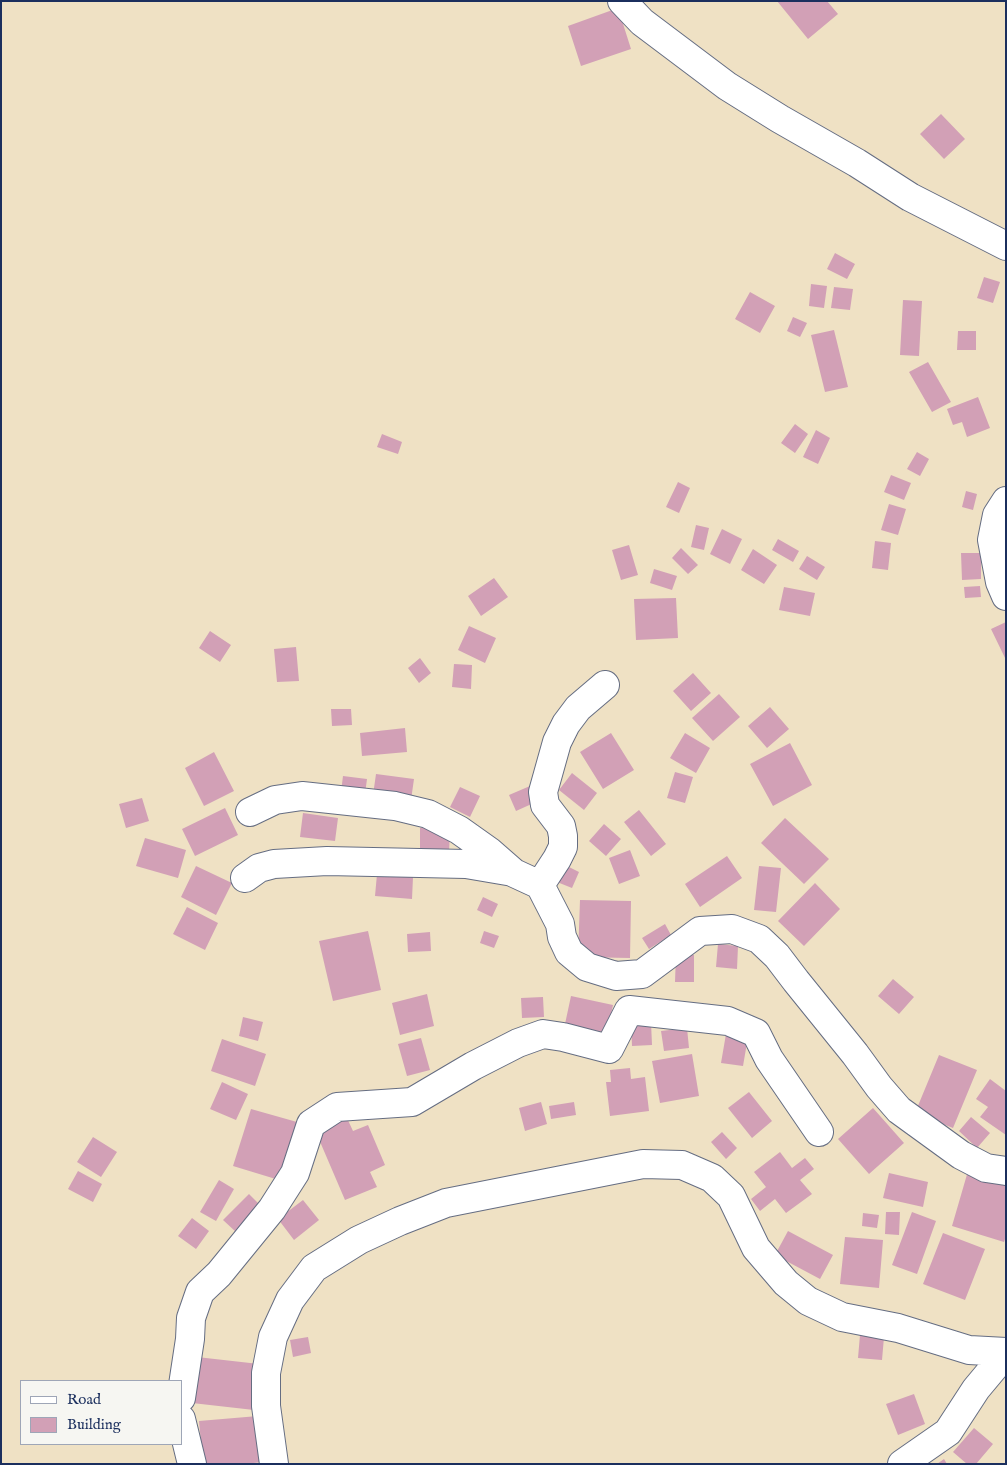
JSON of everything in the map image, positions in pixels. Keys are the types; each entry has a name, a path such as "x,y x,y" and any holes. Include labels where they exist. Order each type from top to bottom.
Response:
{"street":[{"path":"622,1 642,22 727,86 857,163 910,197 1006,246"},
{"path":"1006,501 997,515 992,540 1000,582 1006,596"},
{"path":"540,885 563,847 563,836 560,826 545,805 543,792 557,742 566,724 578,708 605,685"},
{"path":"250,812 276,800 302,796 395,806 428,814 460,830 514,873"},
{"path":"245,878 259,868 274,864 327,861 466,864 514,873 540,885 560,924 562,937 569,952 587,967 616,976 642,974 700,931 732,929 759,939 778,956 898,1110 961,1155 986,1168 1006,1171"},
{"path":"182,1392 190,1340 191,1318 200,1292 219,1274 254,1233 276,1202 295,1173 311,1124 337,1107 412,1102 473,1066 518,1043 543,1034 563,1037 609,1049 629,1010 728,1022 756,1033 769,1059 819,1132"},
{"path":"274,1464 266,1406 266,1373 273,1337 290,1300 314,1268 359,1240 446,1203 643,1164 682,1164 712,1178 731,1196 756,1248 786,1283 808,1301 842,1317 898,1328 969,1350 1006,1352"},
{"path":"902,1464 948,1432 976,1389 1006,1352"},
{"path":"182,1423 192,1464"}],"building":[{"path":"777,1 827,1 838,14 808,39"},
{"path":"618,8 631,49 581,66 568,26"},
{"path":"941,114 965,139 944,159 920,134"},
{"path":"835,253 855,264 847,279 827,269"},
{"path":"984,277 1000,282 993,303 977,298"},
{"path":"811,284 827,286 824,308 809,306"},
{"path":"834,287 853,289 850,310 831,308"},
{"path":"750,292 775,306 760,333 735,319"},
{"path":"903,300 922,301 919,356 900,355"},
{"path":"793,317 807,323 800,337 787,331"},
{"path":"834,330 848,387 825,392 811,335"},
{"path":"958,331 976,331 976,350 957,350"},
{"path":"928,362 951,402 932,412 909,372"},
{"path":"978,397 990,428 967,437 962,422 953,425 947,409"},
{"path":"795,424 808,434 795,453 781,443"},
{"path":"816,430 830,438 818,464 803,457"},
{"path":"382,434 402,442 398,454 377,447"},
{"path":"917,452 929,459 920,476 907,469"},
{"path":"891,475 911,483 904,500 884,492"},
{"path":"678,482 690,488 679,513 666,507"},
{"path":"966,491 977,494 973,510 962,507"},
{"path":"889,504 906,509 898,535 881,530"},
{"path":"696,525 709,528 704,550 691,547"},
{"path":"722,529 742,539 730,564 710,554"},
{"path":"778,539 799,551 793,562 772,550"},
{"path":"875,541 891,543 888,570 872,568"},
{"path":"629,545 638,575 621,580 612,550"},
{"path":"681,548 698,565 688,574 672,558"},
{"path":"753,549 777,565 764,584 741,570"},
{"path":"961,553 981,553 981,579 962,580"},
{"path":"807,556 825,567 817,580 799,569"},
{"path":"654,569 677,576 672,590 650,583"},
{"path":"494,578 508,597 481,616 468,596"},
{"path":"980,586 981,597 965,598 964,587"},
{"path":"784,587 815,593 810,616 779,610"},
{"path":"676,598 678,638 636,640 634,599"},
{"path":"1006,622 1006,660 991,629"},
{"path":"469,626 496,638 485,663 458,650"},
{"path":"210,631 231,645 220,662 199,648"},
{"path":"296,647 299,681 277,682 274,649"},
{"path":"420,658 431,673 419,683 408,668"},
{"path":"454,664 472,665 471,689 452,687"},
{"path":"693,673 711,693 691,711 673,691"},
{"path":"719,694 740,717 713,741 692,718"},
{"path":"770,707 789,729 767,748 748,726"},
{"path":"331,709 351,709 352,725 332,726"},
{"path":"405,728 407,752 362,756 360,733"},
{"path":"611,733 634,770 603,789 580,752"},
{"path":"685,733 710,748 696,773 670,758"},
{"path":"790,743 812,785 773,806 750,764"},
{"path":"214,752 234,791 204,806 185,768"},
{"path":"675,772 693,777 685,803 667,798"},
{"path":"572,773 597,793 584,810 559,790"},
{"path":"376,774 414,779 411,800 373,795"},
{"path":"343,776 367,779 365,794 341,792"},
{"path":"530,786 536,802 516,811 509,795"},
{"path":"460,787 480,796 470,817 450,807"},
{"path":"142,798 149,821 126,828 119,804"},
{"path":"225,808 238,835 195,856 182,829"},
{"path":"639,810 666,844 651,856 624,822"},
{"path":"303,813 338,818 335,841 300,837"},
{"path":"785,818 829,859 804,884 761,843"},
{"path":"604,824 621,839 606,856 589,841"},
{"path":"420,828 450,828 449,854 420,854"},
{"path":"145,838 186,850 178,878 136,866"},
{"path":"630,850 640,876 619,884 609,858"},
{"path":"727,856 742,878 700,907 685,884"},
{"path":"565,865 579,872 572,888 557,882"},
{"path":"196,866 232,883 216,915 181,897"},
{"path":"759,866 781,868 776,912 754,910"},
{"path":"377,874 413,877 412,899 375,896"},
{"path":"815,883 840,909 804,946 778,921"},
{"path":"483,897 498,904 492,917 477,910"},
{"path":"580,900 631,901 630,958 578,957"},
{"path":"187,907 218,923 205,950 173,934"},
{"path":"665,924 671,935 649,949 642,938"},
{"path":"368,931 381,990 333,1001 319,941"},
{"path":"484,931 499,936 494,948 480,943"},
{"path":"430,932 431,951 408,952 407,934"},
{"path":"718,944 738,946 737,969 716,967"},
{"path":"676,954 694,955 694,982 675,982"},
{"path":"893,979 914,997 899,1014 878,996"},
{"path":"427,994 434,1026 400,1035 392,1003"},
{"path":"571,996 613,1005 607,1033 565,1024"},
{"path":"543,997 544,1017 522,1018 521,998"},
{"path":"243,1017 263,1022 258,1041 239,1036"},
{"path":"651,1022 652,1045 632,1046 631,1023"},
{"path":"687,1028 689,1048 664,1051 661,1031"},
{"path":"726,1034 748,1037 743,1066 721,1063"},
{"path":"421,1038 430,1070 407,1076 398,1044"},
{"path":"222,1039 266,1054 255,1086 211,1071"},
{"path":"692,1054 699,1096 660,1103 652,1061"},
{"path":"939,1055 977,1070 953,1128 915,1113"},
{"path":"630,1068 631,1079 645,1077 649,1111 610,1116 606,1082 611,1082 610,1070"},
{"path":"990,1079 1006,1091 1006,1135 980,1117 988,1107 976,1099"},
{"path":"222,1082 248,1094 236,1120 210,1109"},
{"path":"749,1092 772,1121 752,1138 728,1108"},
{"path":"541,1102 547,1124 525,1131 519,1108"},
{"path":"574,1102 576,1115 551,1119 549,1106"},
{"path":"873,1108 904,1143 869,1174 838,1139"},
{"path":"251,1109 297,1122 279,1180 233,1166"},
{"path":"346,1116 353,1131 368,1125 385,1165 370,1172 377,1187 345,1200 315,1130"},
{"path":"971,1117 990,1133 977,1148 959,1131"},
{"path":"722,1132 737,1148 726,1159 711,1142"},
{"path":"93,1137 117,1152 101,1177 77,1162"},
{"path":"780,1152 792,1168 805,1158 814,1169 800,1180 812,1194 786,1213 775,1199 760,1211 751,1199 766,1187 754,1172"},
{"path":"78,1171 102,1184 93,1202 68,1189"},
{"path":"968,1171 1006,1182 1006,1236 1004,1242 952,1226"},
{"path":"889,1173 928,1182 923,1207 883,1198"},
{"path":"219,1180 234,1189 216,1221 200,1212"},
{"path":"249,1194 261,1206 236,1232 223,1220"},
{"path":"303,1200 319,1220 294,1240 278,1219"},
{"path":"886,1212 900,1212 899,1235 885,1234"},
{"path":"912,1212 936,1221 917,1274 892,1265"},
{"path":"863,1213 879,1215 877,1228 862,1226"},
{"path":"192,1218 209,1231 196,1249 178,1236"},
{"path":"788,1231 833,1255 820,1279 775,1255"},
{"path":"943,1233 985,1249 965,1300 923,1284"},
{"path":"845,1237 883,1240 879,1288 840,1284"},
{"path":"860,1335 884,1337 882,1360 858,1358"},
{"path":"308,1337 311,1353 293,1357 290,1340"},
{"path":"197,1357 259,1364 254,1410 192,1403"},
{"path":"914,1394 925,1424 898,1435 886,1404"},
{"path":"258,1416 262,1462 203,1464 199,1421"},
{"path":"974,1428 993,1444 976,1464 967,1464 953,1452"},
{"path":"944,1459 947,1464 937,1464"}]}
